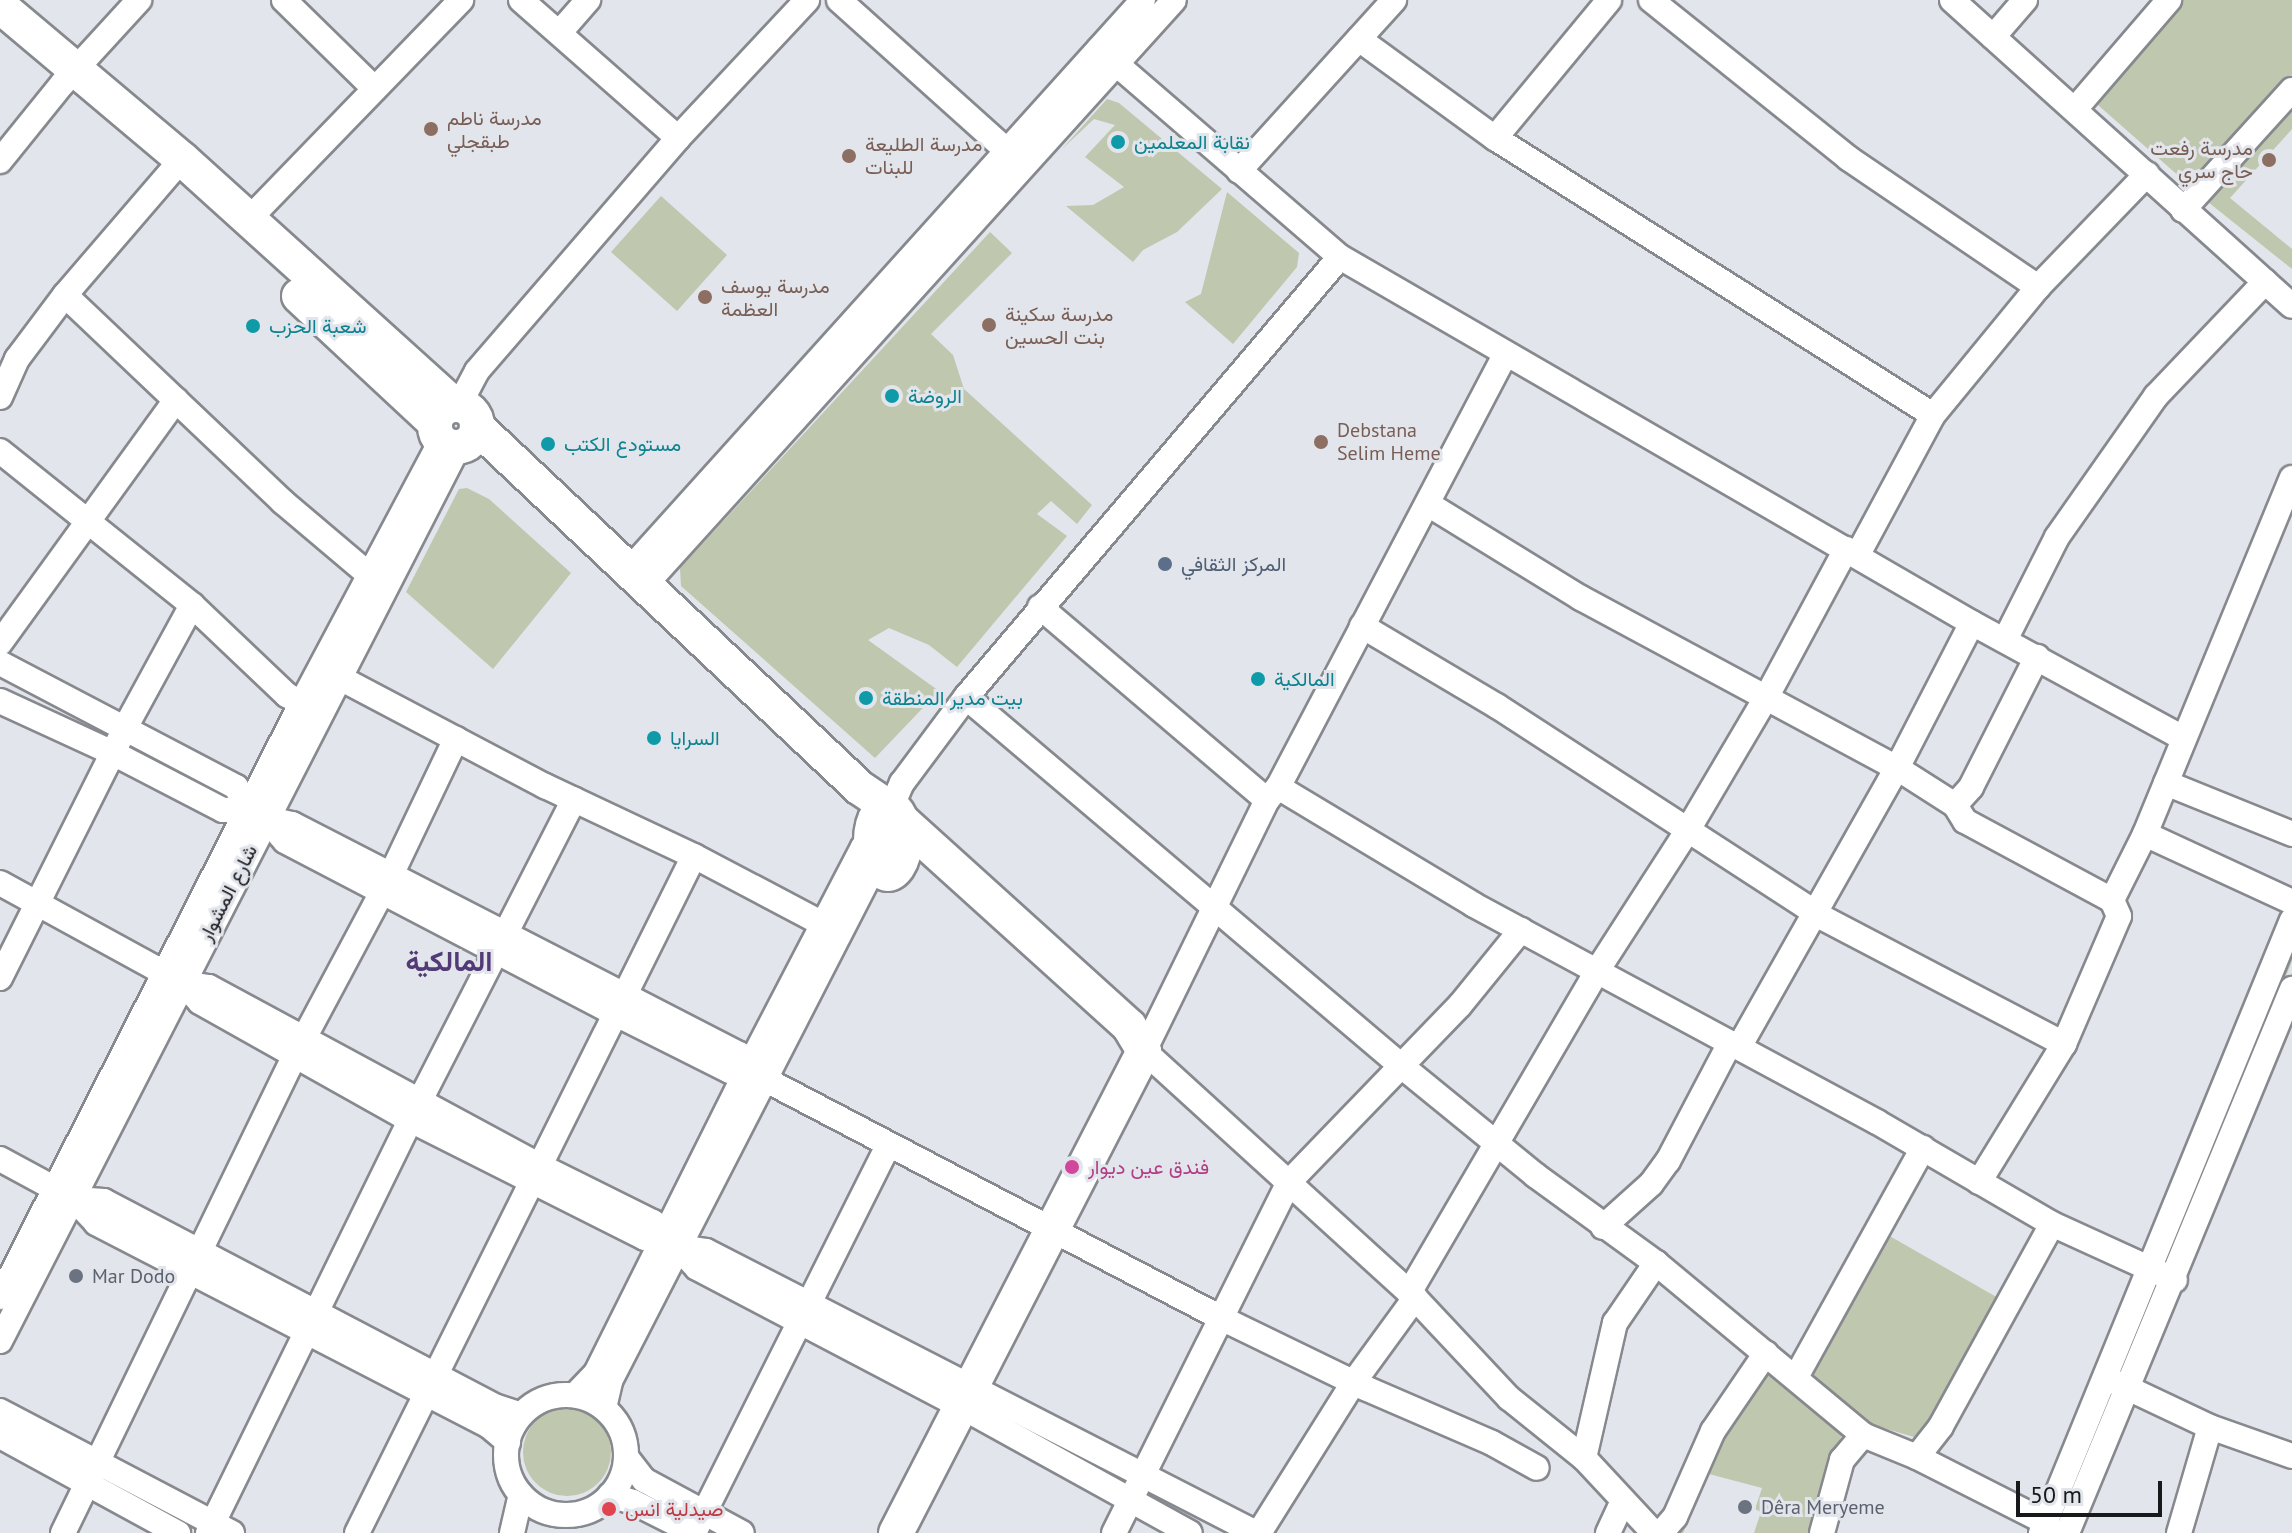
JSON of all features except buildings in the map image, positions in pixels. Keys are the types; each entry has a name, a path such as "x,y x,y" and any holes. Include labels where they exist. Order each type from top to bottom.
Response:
{"main road":[{"path":"0,6 69,75 175,167 455,428 497,450 638,577 860,788 886,823"},
{"path":"0,31 69,75"},
{"path":"175,167 249,219 455,428 489,468 886,823 1116,1040 1144,1051 896,1533"}],"street":[{"path":"0,161 69,75 139,0"},
{"path":"284,0 375,89"},
{"path":"249,219 461,0"},
{"path":"521,0 678,138"},
{"path":"560,32 588,0"},
{"name":"شارع المشوار","path":"0,1341 65,1194 256,813 378,582 455,428 477,371 678,138 807,0"},
{"path":"839,0 1024,167"},
{"path":"638,577 1024,167 1107,57 1143,0"},
{"path":"638,577 1006,150 1174,0"},
{"path":"1239,171 1394,0"},
{"path":"1495,138 1609,0"},
{"path":"1651,0 1848,158 2038,287"},
{"path":"1952,0 2076,108 2183,210 2292,306"},
{"path":"1993,37 2025,0"},
{"path":"2076,108 2169,0"},
{"path":"1359,39 1495,138 1933,415"},
{"path":"1107,57 1340,257 1972,623 2183,738"},
{"path":"2183,210 2292,90"},
{"path":"0,397 17,359 65,295 175,167"},
{"path":"0,883 174,978 209,987 299,1047 534,1173 653,1222 670,1242 706,1251 803,1313 968,1396 1141,1475 1257,1533 1412,1296 1495,1142 1597,971 1689,828 1933,415 2038,287 2147,174"},
{"path":"575,1395 596,1373 670,1242 756,1074 878,859 886,823 902,783 966,697 1040,607 1340,257"},
{"path":"2005,640 2057,537 2156,396 2265,282"},
{"path":"65,295 283,502 378,582"},
{"path":"1505,355 1272,793 1144,1051 1412,1296 1509,1398 1584,1458 1622,1503 1654,1533"},
{"path":"0,643 176,400"},
{"path":"0,451 192,605 311,710"},
{"path":"2112,900 2145,834 2292,478"},
{"path":"1428,504 1581,598 1897,768 1955,805 1965,821 2112,900 2119,916 2064,1044 1979,1182"},
{"name":"شارع المشوار","path":"311,710 340,678 378,582"},
{"path":"0,978 125,728 192,605"},
{"path":"1040,607 1272,793 1923,1148 2052,1224 2175,1280"},
{"path":"1603,1227 1651,1184 1668,1161 1897,768 1972,623"},
{"path":"1362,626 1689,828 1814,912 2064,1044"},
{"path":"1955,805 1971,787 2037,657"},
{"path":"0,663 236,787 256,813"},
{"path":"340,678 823,924"},
{"path":"966,697 1399,1064 1603,1227 1656,1263 1863,1435 1917,1457 2047,1529 2104,1377 2289,924"},
{"path":"0,701 113,753 223,810 256,813 292,824 386,884 501,945 618,1004 739,1054 756,1074 888,1146 1223,1319 1353,1383 1492,1443 1537,1468"},
{"path":"63,1533 299,1047 386,884 456,739"},
{"path":"2166,783 2292,834"},
{"path":"0,1436 93,1473 218,1530 312,1323 574,799"},
{"path":"756,1074 823,924 863,847 886,823"},
{"path":"2145,834 2292,902"},
{"path":"357,1533 694,856"},
{"path":"1114,1533 1289,1182 1399,1064 1460,1005 1521,930"},
{"path":"2067,1533 2175,1280 2292,989"},
{"path":"697,1528 888,1146"},
{"path":"1796,1377 1923,1148"},
{"path":"0,1159 65,1194 104,1201 194,1262 431,1384 521,1415"},
{"name":"شارع المشوار","path":"0,1297 65,1194"},
{"path":"1917,1457 1941,1426 2052,1224"},
{"path":"604,1408 610,1381 670,1242"},
{"path":"1584,1458 1615,1323 1656,1263"},
{"path":"1661,1533 1675,1517 1713,1431 1766,1353"},
{"path":"2104,1377 2210,1427 2292,1456"},
{"path":"431,1384 508,1442"},
{"path":"555,1395 575,1395 604,1408 621,1430 626,1457 620,1480 610,1495 587,1511 565,1514 534,1505 521,1495 509,1470 508,1442 521,1415 536,1402 555,1395"},
{"path":"968,1396 1128,1500 1190,1533"},
{"path":"0,1411 178,1533"},
{"path":"2179,1533 2210,1427"},
{"path":"1822,1533 1842,1460 1863,1435"},
{"path":"626,1457 644,1480 697,1528"},
{"path":"512,1533 521,1495"},
{"path":"610,1495 697,1528 742,1533"},
{"path":"1608,1533 1622,1503"},
{"path":"544,1533 565,1514"}],"green space":[{"path":"2178,0 2292,0 2292,78 2231,150 2189,185 2090,98"},
{"path":"1107,99 1119,103 1222,189 1177,232 1143,250 1133,262 1066,206 1093,205 1124,187 1085,157 1115,125 1094,119 1062,149"},
{"path":"2292,108 2292,129 2230,198 2292,249 2292,269 2208,202"},
{"path":"1227,192 1299,253 1297,267 1233,344 1185,302 1201,294"},
{"path":"661,196 727,255 677,311 611,252"},
{"path":"990,232 1012,253 931,334 953,355 964,389 1092,505 1077,524 1051,501 1037,514 1067,536 957,667 929,645 889,628 868,640 939,691 875,758 681,586 680,568"},
{"path":"467,488 489,499 571,573 493,669 406,592 459,489"},
{"path":"2292,945 2292,961 2180,1240 2174,1238"},
{"path":"1879,1230 2000,1299 1934,1425 1914,1437 1870,1424 1813,1381 1808,1367"},
{"path":"1761,1368 1843,1430 1812,1533 1754,1533 1761,1512 1755,1509 1762,1488 1709,1474 1683,1533 1674,1533"},
{"path":"567,1408 584,1411 598,1421 608,1435 611,1452 608,1469 598,1483 584,1493 567,1496 550,1493 536,1483 526,1469 523,1452 526,1435 536,1421 550,1411"}],"place":[{"name":"مدرسة ناطم طبقجلي","path":"431,129"},
{"name":"نقابة المعلمين","path":"1118,142"},
{"name":"مدرسة الطليعة للبنات","path":"849,156"},
{"name":"مدرسة رفعت حاج سري","path":"2269,160"},
{"name":"مدرسة يوسف العظمة","path":"705,297"},
{"name":"مدرسة سكينة بنت الحسين","path":"989,325"},
{"name":"شعبة الحزب","path":"253,326"},
{"name":"الروضة","path":"892,396"},
{"name":"Debstana Selim Heme","path":"1321,442"},
{"name":"مستودع الكتب","path":"548,444"},
{"name":"المركز الثقافي","path":"1165,564"},
{"name":"المالكية","path":"1258,679"},
{"name":"بيت مدير المنطقة","path":"866,698"},
{"name":"السرايا","path":"654,738"},
{"name":"فندق عين ديوار","path":"1072,1167"},
{"name":"Mar Dodo","path":"76,1276"},
{"name":"Dêra Meryeme","path":"1745,1507"},
{"name":"صيدلية انس","path":"609,1509"}],"district":[{"name":"المالكية","path":"449,961"}]}
